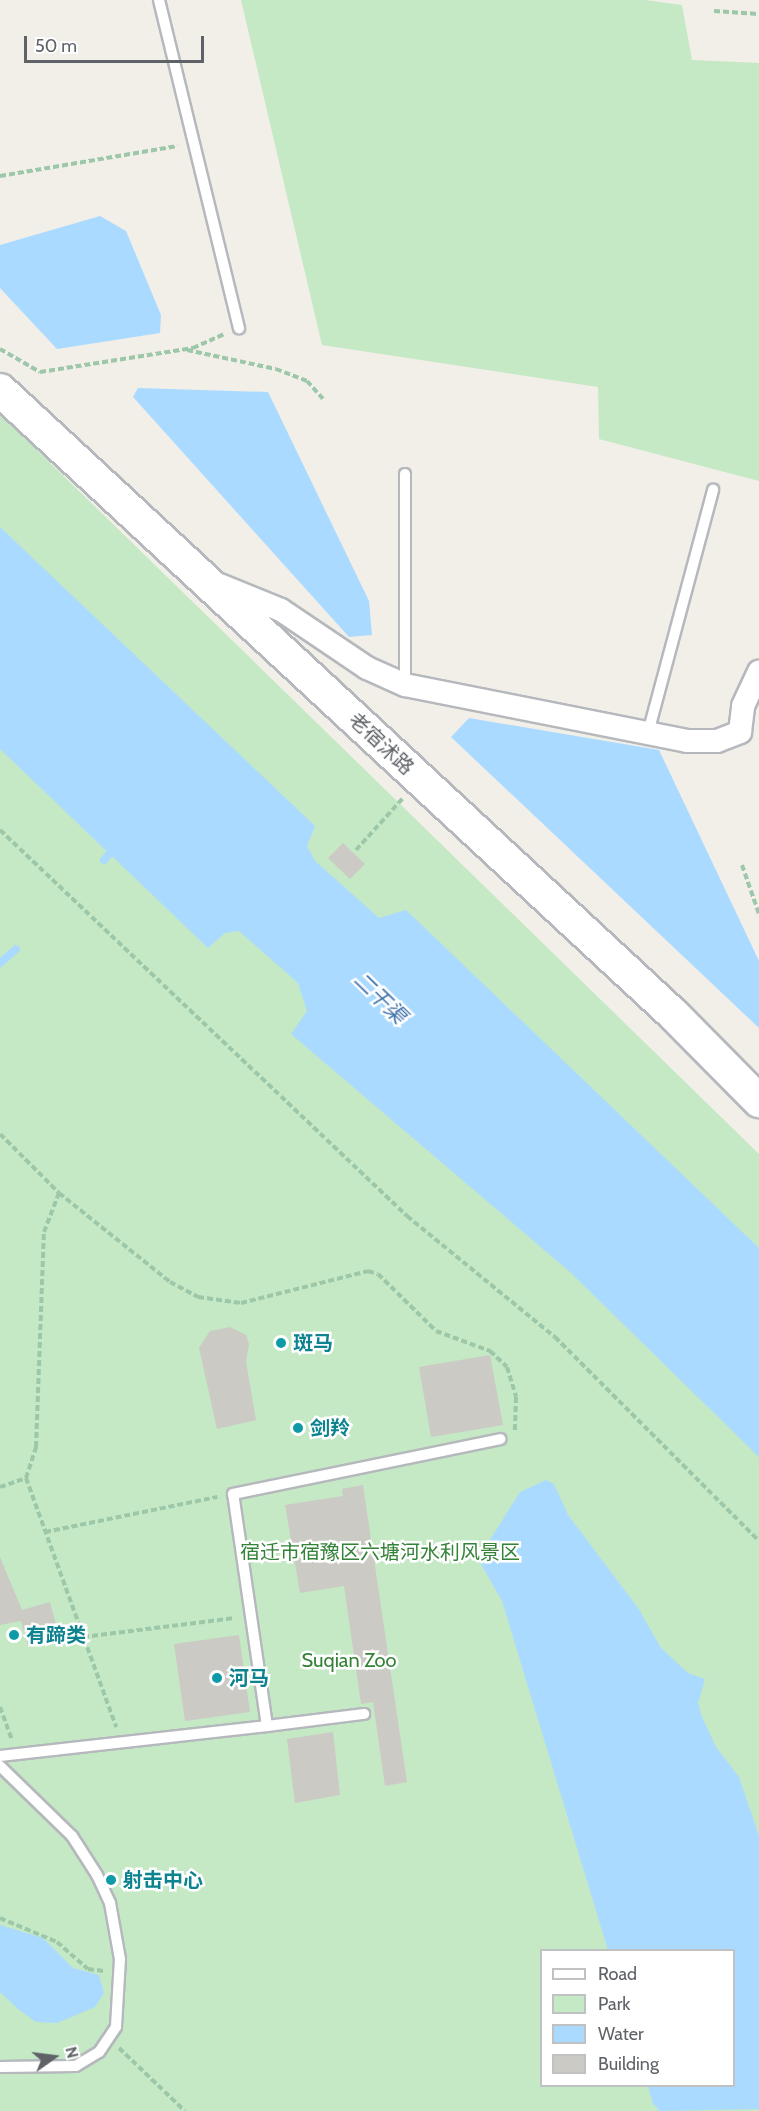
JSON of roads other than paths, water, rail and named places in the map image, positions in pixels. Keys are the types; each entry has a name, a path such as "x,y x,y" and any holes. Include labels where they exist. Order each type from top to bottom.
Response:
{"main road":[{"name":"老宿沭路","path":"0,390 420,779 759,1101"}],"street":[{"path":"202,577 280,610 367,668 405,685 648,733 717,741 740,732 743,706 759,672"}],"lane":[{"path":"159,0 238,328"},
{"path":"405,474 405,685"},
{"path":"648,733 713,490"},
{"path":"267,1726 233,1494 500,1439"},
{"path":"0,1756 364,1714"},
{"path":"0,1766 64,1827 97,1875 110,1903 120,1973 111,2039 76,2066 0,2067"}],"water":[{"path":"100,216 126,231 161,315 160,333 57,349 0,288 0,245"},
{"path":"138,388 268,392 369,601 372,635 349,637 133,397"},
{"name":"二干渠","path":"0,527 315,826 307,846 315,861 379,918 406,910 759,1248 759,1457 570,1272 291,1034 307,1011 298,983 239,931 225,933 208,948 0,749"},
{"path":"469,718 659,750 759,961 759,1028 451,737"},
{"path":"546,1480 554,1484 568,1515 638,1608 661,1648 688,1673 705,1679 698,1703 702,1717 716,1747 739,1777 759,1836 759,2109 660,2111 653,2104 648,2087 735,2087 735,1949 608,1949 502,1601 478,1559 520,1492"},
{"path":"0,1925 43,1938 73,1968 99,1975 104,1993 95,2007 57,2023 36,2022 18,2009 0,1992"}],"waterway":[{"path":"104,860 117,845"},
{"path":"0,963 16,949"}],"place":[{"name":"斑马","path":"281,1343"},
{"name":"剑羚","path":"298,1428"},
{"name":"有蹄类","path":"14,1635"},
{"name":"河马","path":"217,1678"},
{"name":"射击中心","path":"111,1880"}],"park label":[{"name":"宿迁市宿豫区六塘河水利风景区","path":"380,1552"},
{"name":"Suqian Zoo","path":"349,1660"}]}
